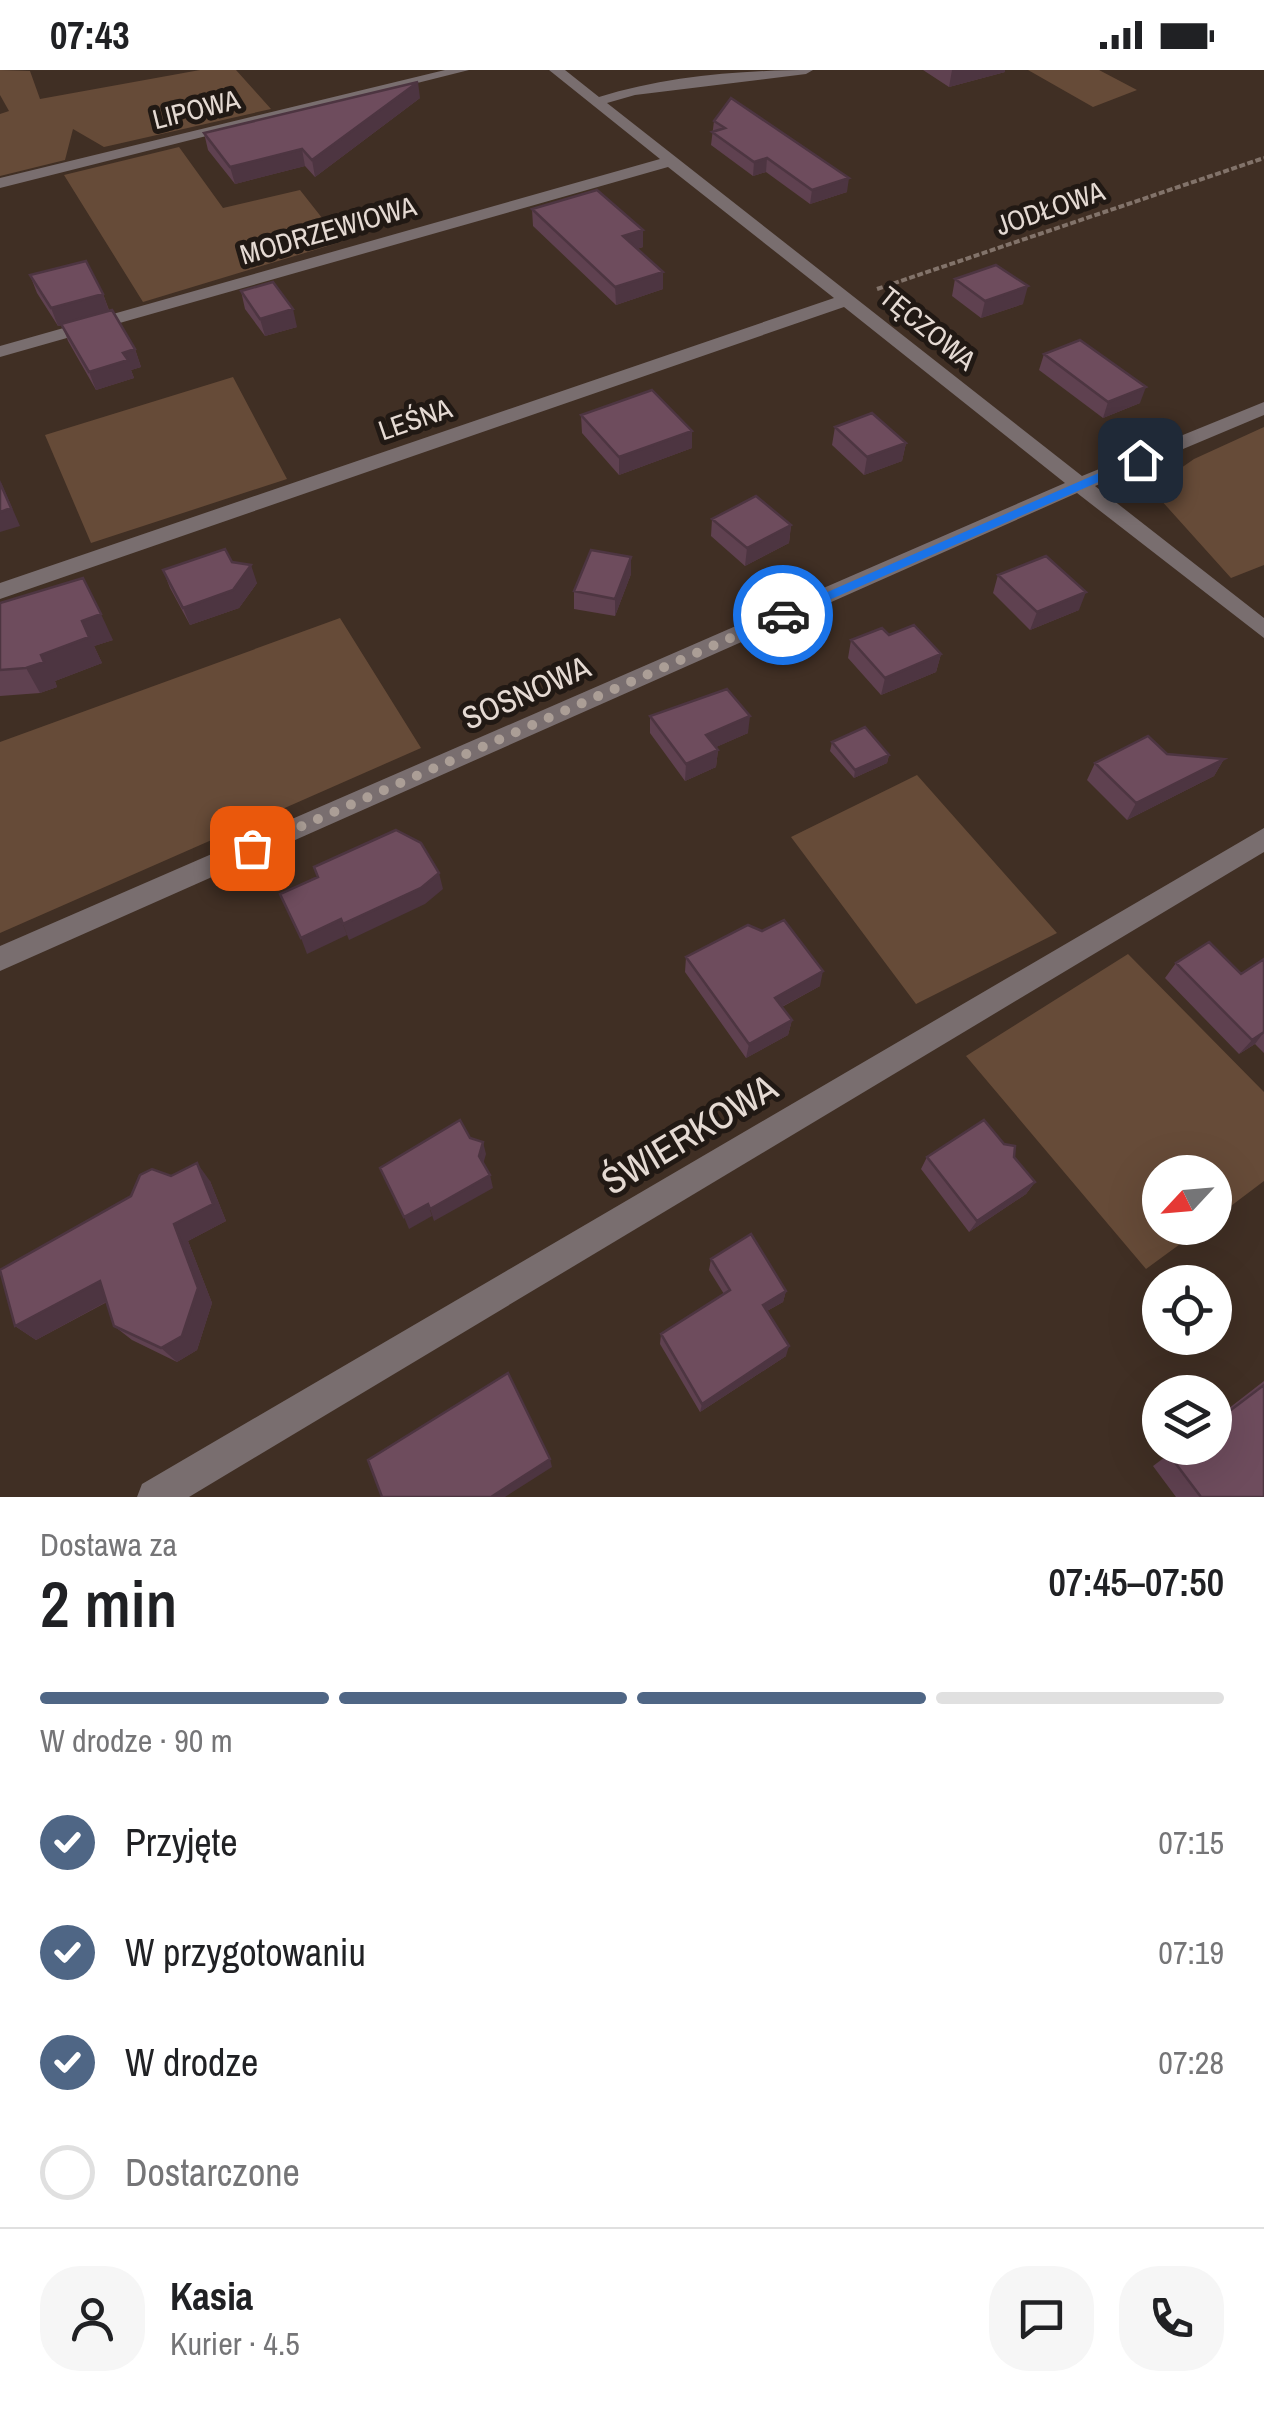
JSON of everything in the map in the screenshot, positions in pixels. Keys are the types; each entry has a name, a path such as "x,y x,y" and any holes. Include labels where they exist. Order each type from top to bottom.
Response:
{"street":[{"name":"LIPOWA","path":"0,183 462,70"},
{"name":"TĘCZOWA","path":"556,70 1264,630"},
{"path":"596,102 634,91 806,70"},
{"name":"MODRZEWIOWA","path":"0,352 671,160"},
{"name":"LEŚNA","path":"0,591 848,298"},
{"name":"SOSNOWA","path":"0,959 1078,485 1264,408"},
{"name":"ŚWIERKOWA","path":"155,1497 1264,839"}],"path":[{"name":"JODŁOWA","path":"848,298 1264,158"}],"shaded area":[{"path":"0,70 30,71 40,99 200,70 236,70 271,109 104,147 73,129 65,160 0,176 0,114 9,111 0,95"},
{"path":"1028,70 1099,70 1137,90 1093,107"},
{"path":"179,147 223,208 300,190 341,242 143,302 64,175"},
{"path":"233,377 287,479 91,543 45,435"},
{"path":"1264,427 1264,565 1231,578 1151,489 1194,459"},
{"path":"340,618 421,748 0,933 0,742"},
{"path":"917,775 1057,933 916,1004 791,837"},
{"path":"1128,954 1264,1092 1264,1181 1232,1205 1232,1155 1142,1155 1142,1245 1179,1245 1151,1265 1143,1265 966,1056"}],"building":[{"path":"418,82 312,160 302,149 230,167 204,133"},
{"path":"731,98 849,178 812,190 767,158 754,162 712,132 725,128 714,121"},
{"path":"597,190 643,230 623,236 663,272 615,287 532,209"},
{"path":"86,261 103,294 51,308 30,275"},
{"path":"996,265 1028,286 985,301 955,279"},
{"path":"273,282 293,309 260,319 241,291"},
{"path":"112,310 135,349 123,353 128,360 89,372 61,324"},
{"path":"1080,340 1146,387 1108,402 1044,354"},
{"path":"652,390 692,431 619,457 581,415"},
{"path":"872,413 906,443 867,457 835,427"},
{"path":"0,483 11,508 0,512"},
{"path":"756,496 791,525 747,548 712,519"},
{"path":"225,549 232,562 251,565 233,590 183,608 163,570"},
{"path":"591,550 631,557 615,599 574,591"},
{"path":"1046,556 1086,592 1037,612 998,575"},
{"path":"83,578 101,614 82,621 89,637 41,655 44,662 0,670 0,603"},
{"path":"914,625 941,654 885,678 851,640 882,628 889,635"},
{"path":"727,689 750,716 706,735 718,750 686,764 650,716"},
{"path":"865,727 889,755 855,770 832,742"},
{"path":"1148,736 1167,754 1224,759 1136,803 1095,763"},
{"path":"396,830 421,843 439,873 421,888 343,924 341,919 301,938 280,894 318,877 314,867"},
{"path":"784,920 823,971 775,998 792,1020 749,1044 686,957 748,925 762,931"},
{"path":"1209,942 1241,974 1264,959 1264,1032 1252,1040 1176,963"},
{"path":"460,1120 470,1138 483,1142 479,1156 490,1175 430,1209 428,1204 404,1217 380,1168"},
{"path":"984,1120 1004,1144 1015,1146 1014,1157 1035,1182 977,1221 927,1157"},
{"path":"197,1163 213,1204 174,1224 198,1288 182,1336 161,1348 114,1326 100,1281 15,1326 0,1270 131,1196 140,1175 152,1169 171,1176"},
{"path":"751,1234 786,1291 763,1305 789,1346 702,1404 661,1334 730,1290 711,1259"},
{"path":"508,1373 550,1459 491,1497 382,1497 368,1460"},
{"path":"1264,1385 1264,1497 1201,1497 1177,1465 1232,1465 1232,1409"}],"way so far":[{"path":"252,848 783,615"}],"route":[{"path":"783,615 1140,460"}]}
